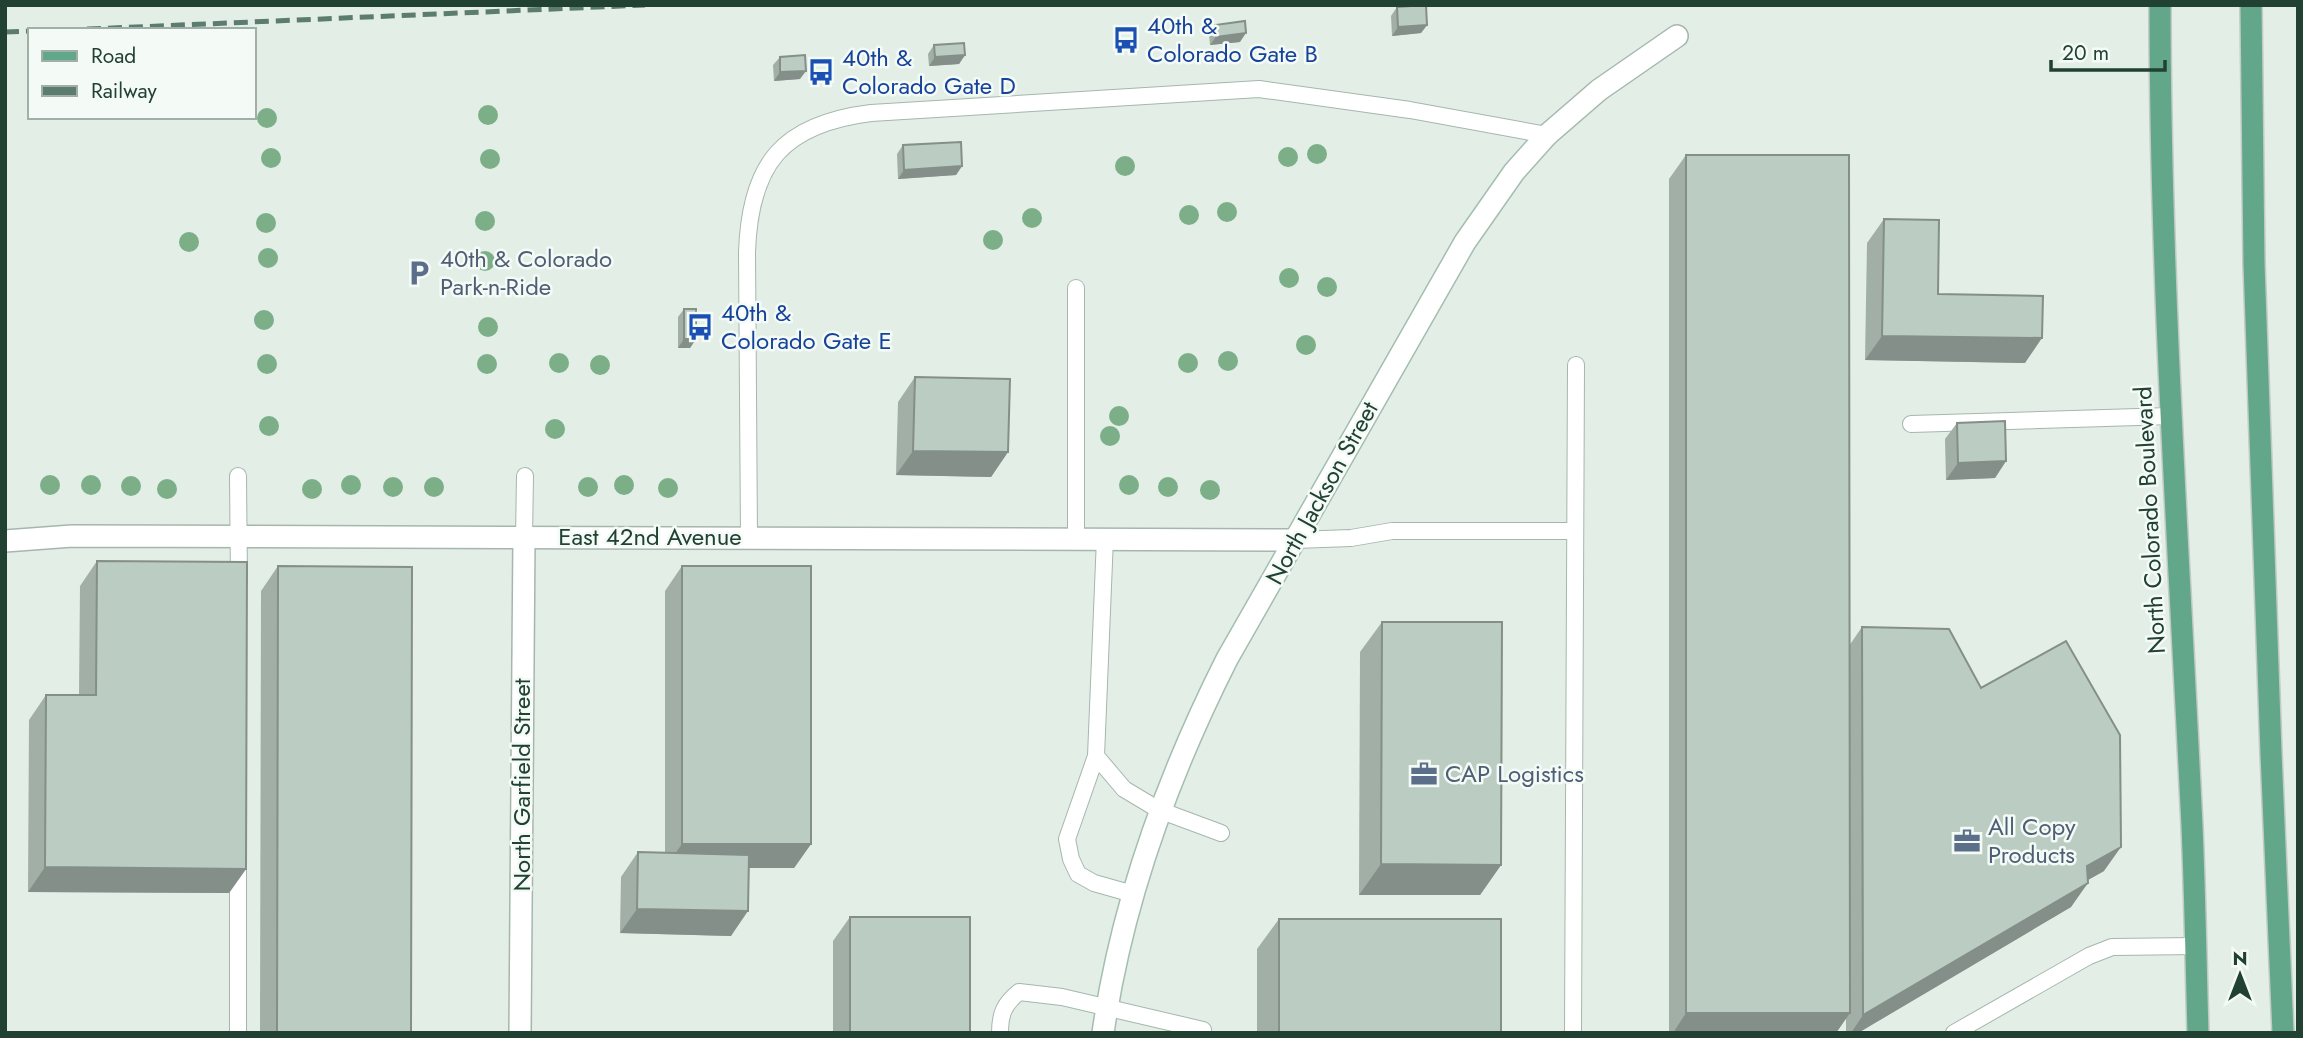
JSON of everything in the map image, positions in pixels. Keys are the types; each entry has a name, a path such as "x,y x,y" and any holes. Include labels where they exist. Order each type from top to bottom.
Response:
{"main road":[{"name":"North Colorado Boulevard","path":"2160,5 2161,135 2170,416 2192,828 2198,1033"},
{"path":"2251,5 2254,263 2283,1033"}],"street":[{"name":"North Jackson Street","path":"1103,1033 1132,894 1159,810 1210,693 1465,242 1514,172 1547,135 1600,90 1677,36"},
{"name":"East 42nd Avenue","path":"5,541 72,536 1295,540"},
{"name":"North Garfield Street","path":"520,1033 524,537"}],"lane":[{"path":"749,538 748,229 753,197 765,171 786,145 813,127 845,116 871,113 1259,89 1410,110 1547,135"},
{"path":"1076,288 1076,540"},
{"path":"1573,1033 1576,365"},
{"path":"1911,424 2170,416"},
{"path":"238,476 239,592"},
{"path":"524,537 525,476"},
{"path":"1295,540 1351,538 1392,531 1575,531"},
{"path":"1105,538 1096,756 1067,839 1071,859 1078,874 1094,883 1132,894"},
{"path":"1096,756 1124,789 1159,810 1221,833"},
{"path":"238,839 238,1033"},
{"path":"1954,1033 2089,956 2112,947 2195,946"},
{"path":"1000,1033 1000,1018 1007,1002 1019,992 1062,998 1203,1030"}],"building":[{"path":"1426,5 1427,25 1398,27 1397,7"},
{"path":"1245,21 1246,33 1216,37 1215,25"},
{"path":"964,43 965,55 935,57 934,45"},
{"path":"805,55 806,71 780,72 780,57"},
{"path":"961,142 962,166 904,170 903,145"},
{"path":"1686,155 1849,155 1850,1013 1686,1013"},
{"path":"1884,219 1939,220 1938,294 2043,296 2042,338 1882,336"},
{"path":"684,309 696,309 696,339 684,339"},
{"path":"915,377 1010,379 1008,452 913,451"},
{"path":"2005,421 2006,461 1958,463 1957,423"},
{"path":"97,561 247,562 246,869 45,867 46,695 96,695"},
{"path":"278,566 412,567 411,1033 277,1033"},
{"path":"682,566 811,566 811,844 682,844"},
{"path":"1382,622 1502,622 1501,865 1381,864"},
{"path":"1862,627 1949,629 1981,688 2066,641 2120,735 2121,847 2087,866 2088,883 1863,1015"},
{"path":"638,852 749,855 748,911 637,909"},
{"path":"850,917 970,917 970,1033 850,1033"},
{"path":"1279,919 1501,919 1501,1033 1279,1033"}],"railway":[{"path":"112,28 645,5"},
{"path":"5,32 28,31"}],"place":[{"name":"40th & Colorado Gate B","path":"1126,40"},
{"name":"40th & Colorado Gate D","path":"821,72"},
{"name":"40th & Colorado Park-n-Ride","path":"419,273"},
{"name":"40th & Colorado Gate E","path":"700,327"},
{"name":"CAP Logistics","path":"1424,774"},
{"name":"All Copy Products","path":"1967,841"}]}
